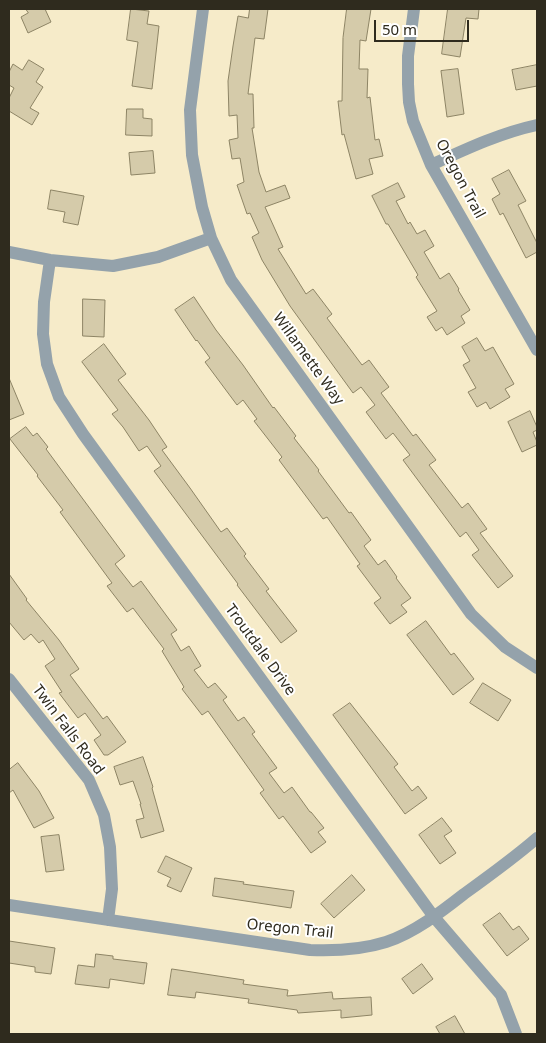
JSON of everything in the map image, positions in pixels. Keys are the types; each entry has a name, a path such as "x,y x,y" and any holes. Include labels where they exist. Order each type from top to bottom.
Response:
{"street":[{"name":"Willamette Way","path":"203,9 190,110 192,155 202,207 211,238 231,280 471,614 505,647 537,668"},
{"name":"Oregon Trail","path":"414,9 408,56 409,102 413,122 431,165 537,350"},
{"path":"431,165 488,139 521,128 537,125"},
{"path":"9,252 50,260 113,266 158,257 211,238"},
{"name":"Troutdale Drive","path":"50,260 44,302 43,334 47,364 59,397 83,434 434,917 501,996 516,1034"},
{"name":"Twin Falls Road","path":"9,679 89,780 104,815 110,847 112,889 108,920"},
{"name":"Oregon Trail","path":"9,905 301,949 335,951 358,949 388,942 434,917 516,856 537,838"}],"building":[{"path":"26,9 45,9 51,22 28,33 21,17 28,13"},
{"path":"131,9 149,11 147,24 159,26 152,89 132,86 138,42 127,40"},
{"path":"250,9 268,9 264,39 255,38 248,94 253,94 254,128 252,128 259,172 266,192 285,185 290,198 265,207 283,247 278,249 306,294 313,289 332,314 327,318 362,365 369,360 389,387 381,393 413,436 416,434 436,460 429,465 462,508 468,503 487,529 480,533 513,576 498,588 472,555 479,550 466,532 460,537 403,460 410,455 393,433 386,439 366,412 375,405 361,387 353,393 290,306 262,260 252,237 259,233 250,213 247,214 237,185 244,182 240,158 232,159 229,140 238,138 237,115 229,116 228,81 238,16 248,18"},
{"path":"347,9 371,9 366,41 360,40 359,69 368,69 367,98 370,97 375,140 379,139 383,156 369,159 373,174 356,179 344,134 342,135 338,101 342,101 343,38"},
{"path":"448,9 479,9 478,19 466,18 460,57 442,54"},
{"path":"29,60 44,69 36,82 43,87 30,108 39,113 32,125 9,111 9,98 14,88 9,85 9,72 13,64 22,70"},
{"path":"537,65 537,86 516,90 512,70"},
{"path":"458,69 464,114 447,117 441,71"},
{"path":"127,109 143,109 143,118 152,119 152,136 126,135"},
{"path":"153,151 155,173 131,175 129,153"},
{"path":"509,170 526,201 518,205 537,243 537,252 526,258 503,213 500,215 492,199 500,194 492,179"},
{"path":"398,183 405,197 396,201 408,224 410,222 417,234 425,230 434,246 424,252 440,279 449,273 470,310 461,316 465,323 447,335 442,327 436,331 427,317 437,311 416,277 418,275 388,224 386,224 372,196"},
{"path":"51,190 84,196 78,225 63,222 65,212 48,209"},
{"path":"194,297 273,408 296,436 294,438 318,471 371,540 364,546 378,565 385,560 411,598 401,605 407,612 390,624 374,603 381,598 357,566 360,564 327,517 323,519 279,460 282,457 254,421 257,419 243,400 237,405 205,362 210,358 175,310"},
{"path":"83,299 105,300 104,337 83,336"},
{"path":"477,338 485,351 493,347 514,384 505,389 510,397 490,409 486,402 477,407 468,392 476,388 463,365 470,361 462,347"},
{"path":"104,344 126,374 118,380 167,447 162,450 221,532 227,528 246,554 244,556 269,589 266,591 297,631 281,643 154,471 161,466 147,446 139,451 112,414 118,410 82,362"},
{"path":"9,378 24,414 9,420"},
{"path":"530,411 537,427 537,430 533,432 537,445 522,452 508,422"},
{"path":"26,427 33,436 37,433 48,447 46,449 125,556 115,564 133,587 141,581 177,630 171,634 181,651 189,646 201,666 194,670 208,688 215,683 227,697 223,700 238,721 244,717 255,732 252,734 277,768 269,773 284,793 292,787 324,828 318,832 326,842 311,853 283,816 279,819 260,793 264,790 208,711 202,715 182,689 184,687 162,651 164,649 133,608 127,612 107,586 112,583 60,512 63,510 10,439"},
{"path":"9,574 26,600 59,640 79,669 70,675 103,719 107,716 126,742 108,755 104,755 94,740 101,735 85,713 78,718 59,693 62,692 45,666 55,659 43,640 39,643 31,634 24,640 9,622"},
{"path":"426,621 451,655 454,653 474,679 453,695 407,635"},
{"path":"483,683 511,700 498,721 470,703"},
{"path":"350,703 398,764 394,767 412,791 418,786 427,798 405,814 333,715"},
{"path":"143,757 164,831 141,838 136,820 144,818 133,781 120,785 114,767"},
{"path":"18,763 39,791 54,818 34,828 13,790 9,793 9,770"},
{"path":"442,818 452,831 444,836 456,853 440,864 419,835"},
{"path":"59,835 64,870 46,872 41,837"},
{"path":"166,856 192,868 181,892 167,886 171,878 158,872"},
{"path":"352,875 365,890 334,918 321,904"},
{"path":"215,878 294,891 291,908 213,896"},
{"path":"500,913 513,930 519,926 529,939 507,956 483,925"},
{"path":"9,941 55,948 51,974 35,972 35,967 9,963"},
{"path":"96,954 113,956 113,959 147,963 144,984 110,979 109,988 75,984 78,965 94,967"},
{"path":"422,964 433,979 413,994 402,979"},
{"path":"172,969 244,980 243,984 288,990 287,996 332,992 333,999 371,997 372,1015 341,1018 341,1010 298,1013 297,1010 248,1003 249,999 196,992 195,998 168,995"},
{"path":"455,1016 465,1034 440,1034 436,1027"}]}
